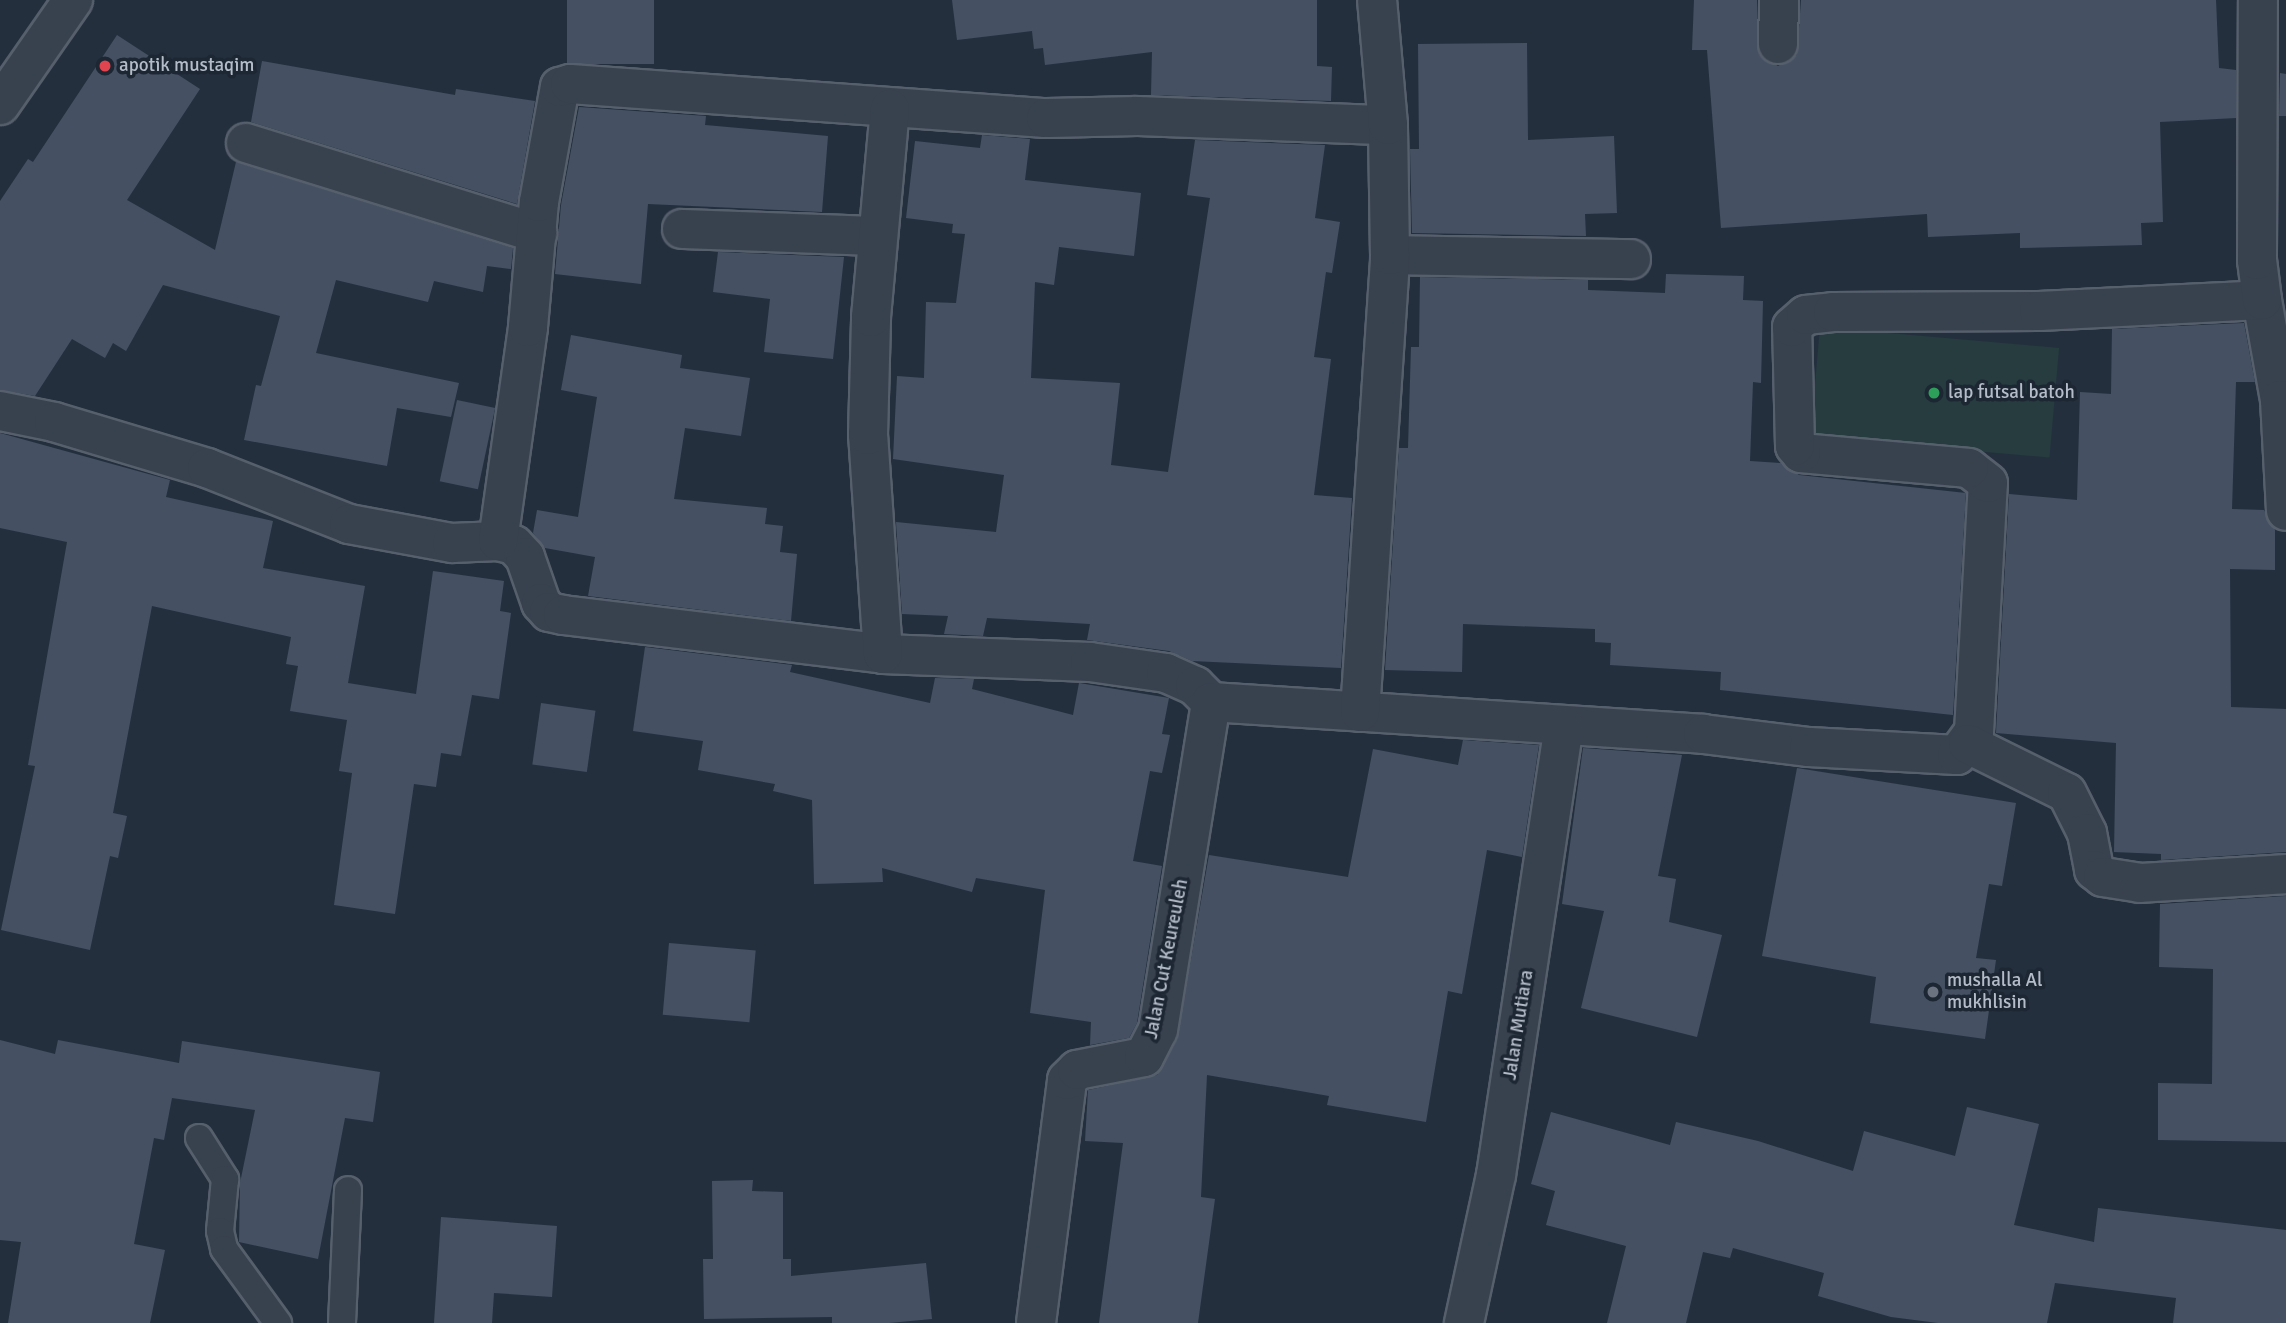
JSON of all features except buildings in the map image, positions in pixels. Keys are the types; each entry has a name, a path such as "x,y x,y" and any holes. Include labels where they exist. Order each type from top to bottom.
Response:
{"street":[{"path":"0,105 73,0"},
{"path":"1360,712 1390,255 1388,125 1377,0"},
{"path":"1778,44 1779,0"},
{"path":"2258,0 2257,260 2280,400 2286,511"},
{"path":"498,541 537,233 556,98 560,87 570,84 890,109 1046,118 1137,116 1388,125"},
{"path":"883,653 868,435 876,236 890,109"},
{"path":"246,143 537,233"},
{"path":"682,229 876,236"},
{"path":"1390,255 1631,259"},
{"path":"0,411 54,422 207,468 349,524 452,543 498,541 514,545 525,557 541,603 549,612 883,653 1090,662 1166,673 1195,686 1211,702 1703,734 1945,757 1957,755 1969,744 1974,732 1988,483 1969,468 1815,458 1801,453 1795,446 1792,327 1806,314 1832,312 2039,311 2262,300"},
{"name":"Jalan Cut Keureuleh","path":"1036,1323 1067,1080 1077,1070 1144,1056 1157,1031 1211,702"},
{"name":"Jalan Mutiara","path":"1464,1323 1496,1175 1564,726"},
{"path":"1969,744 2067,793 2087,833 2094,870 2103,877 2140,883 2286,874"}],"lane":[{"path":"199,1138 225,1179 220,1231 225,1249 278,1323"},
{"path":"342,1323 348,1190"}],"green space":[{"name":"lap futsal batoh","path":"1820,327 2059,348 2049,457 1810,437"}],"place":[{"name":"apotik mustaqim","path":"105,66"},
{"name":"lap futsal batoh","path":"1934,393"},
{"name":"mushalla Al mukhlisin","path":"1933,992"}]}
